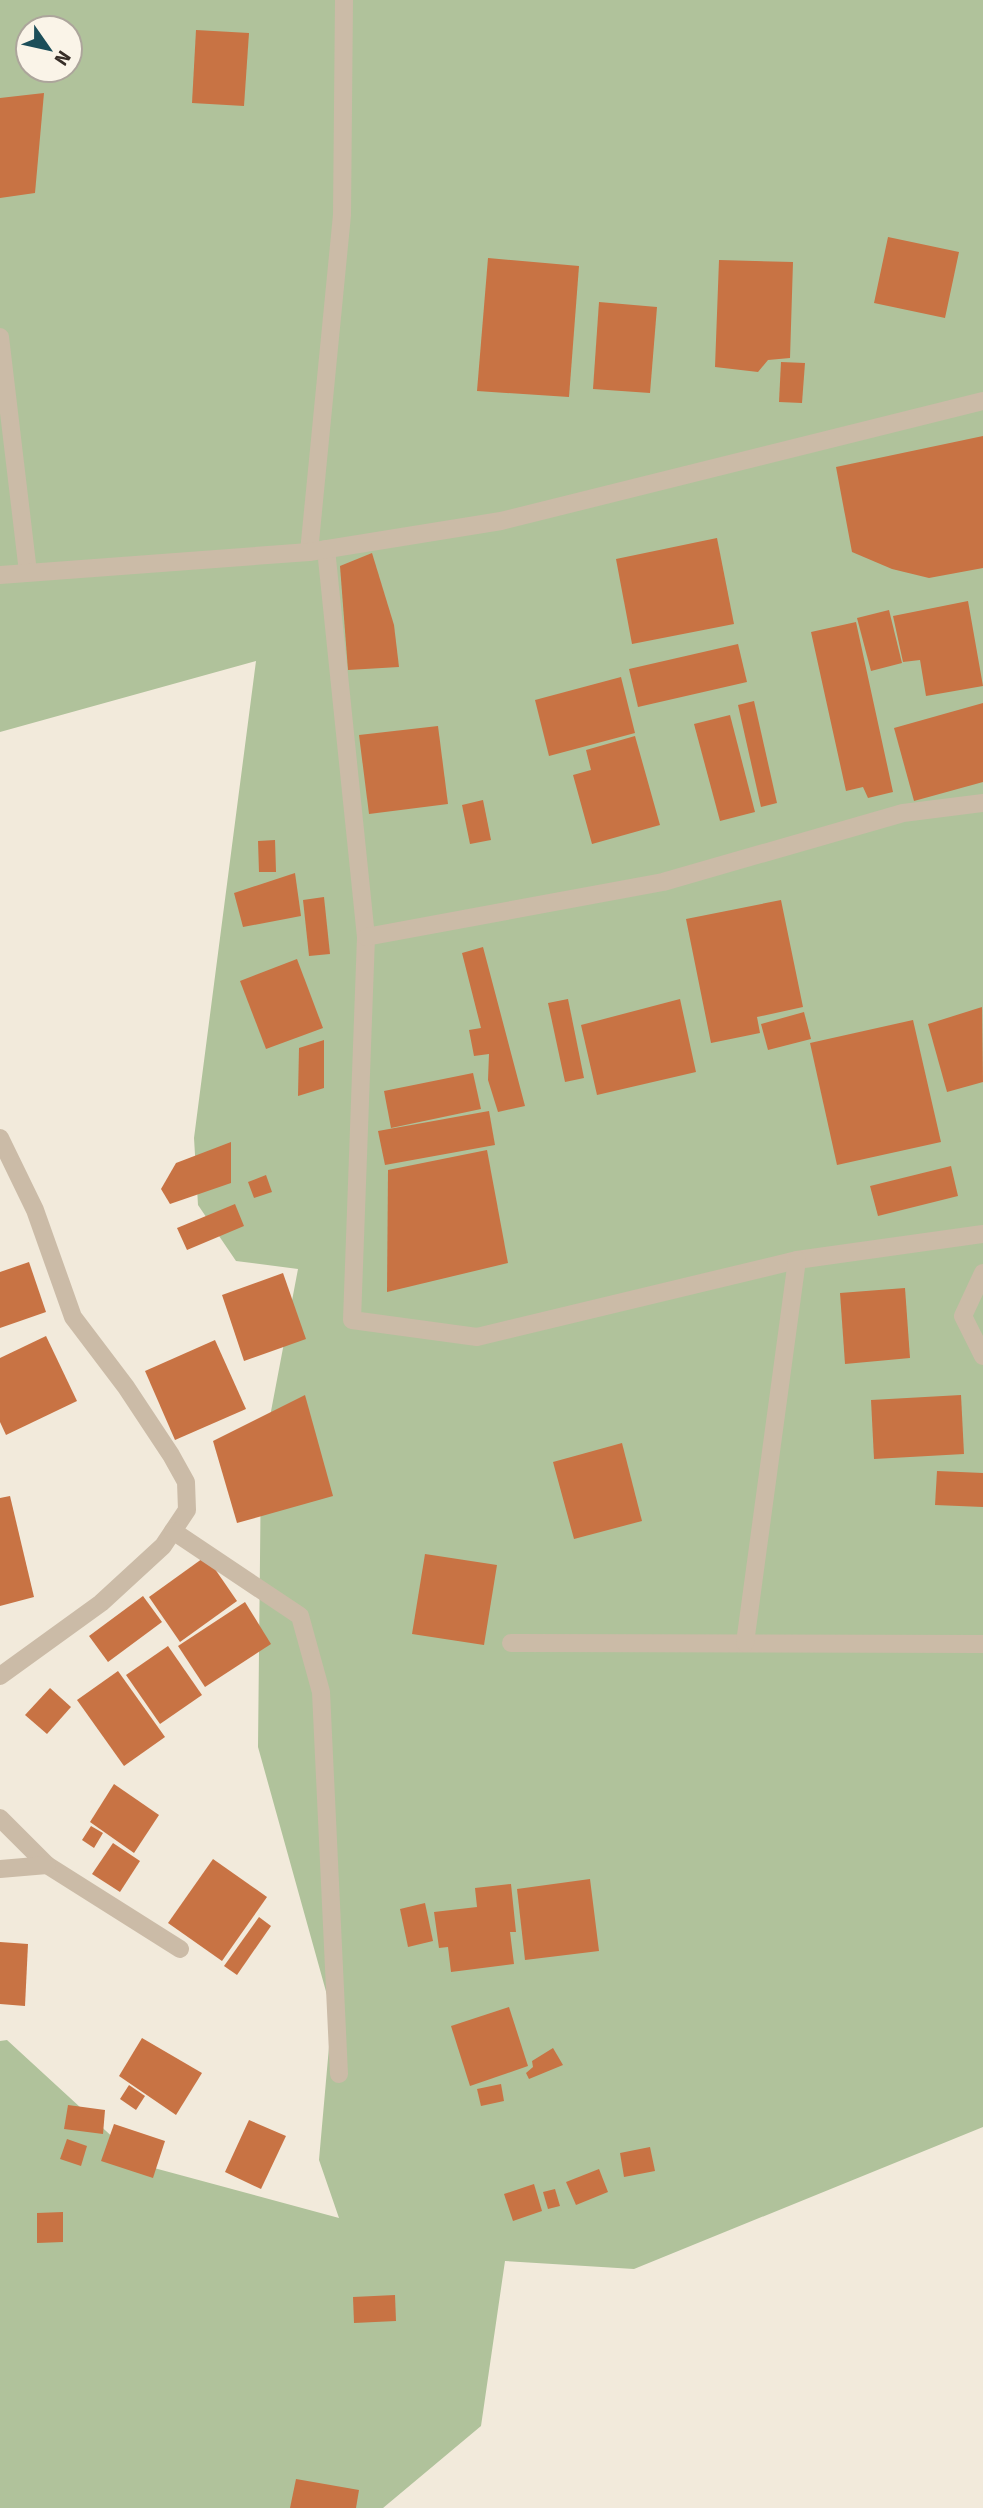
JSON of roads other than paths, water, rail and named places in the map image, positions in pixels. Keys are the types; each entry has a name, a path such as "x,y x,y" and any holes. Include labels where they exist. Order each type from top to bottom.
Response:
{"street":[{"path":"344,0 342,215 318,551 366,937 352,1320 477,1338 797,1260 983,1234"},
{"path":"0,337 28,572"},
{"path":"0,575 318,551 501,522 983,401"},
{"path":"366,937 663,881 903,813 983,803"},
{"path":"0,1138 35,1210 73,1317 126,1387 171,1455 186,1482 187,1510 163,1546 101,1603 0,1676"},
{"path":"745,1643 797,1260"},
{"path":"983,1273 963,1316 983,1356"},
{"path":"173,1531 300,1616 321,1692 339,2074"},
{"path":"512,1643 983,1644"},
{"path":"0,1818 47,1865 180,1949"},
{"path":"0,1869 47,1865"}]}
